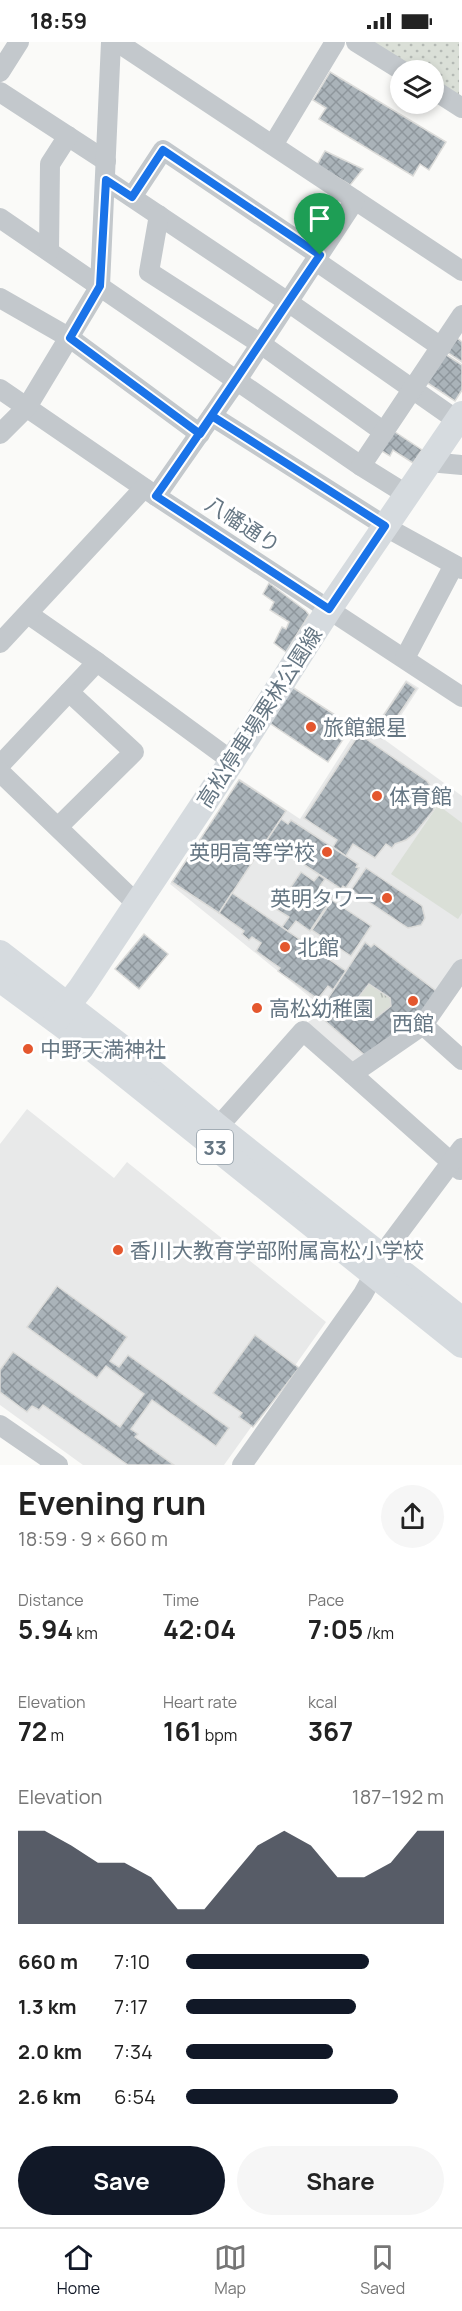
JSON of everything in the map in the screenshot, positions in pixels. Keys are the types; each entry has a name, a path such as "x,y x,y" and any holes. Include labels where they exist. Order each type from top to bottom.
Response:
{"main road":[{"name":"高松停車場栗林公園線","path":"62,1013 232,761 329,609 460,417"},
{"name":"33","path":"2,967 378,1266 462,1320"},
{"name":"33","path":"62,1013 218,1127 378,1266 462,1345"}],"street":[{"path":"0,72 19,42"},
{"path":"0,434 27,407 100,286 111,42"},
{"path":"117,42 143,49 273,145 462,271"},
{"path":"273,145 335,42"},
{"path":"356,42 390,63"},
{"path":"0,92 68,136 132,197 413,389 460,417"},
{"path":"444,96 462,108"},
{"path":"50,251 50,164 68,136"},
{"path":"132,197 163,150 441,347"},
{"path":"0,643 150,492 200,434 355,200"},
{"path":"159,215 149,272 261,344 384,432"},
{"path":"0,218 361,466 406,494"},
{"path":"0,298 70,338 200,434"},
{"path":"361,466 462,315"},
{"name":"八幡通り","path":"0,389 150,492 405,658 462,698"},
{"path":"212,416 385,526 458,567 405,658"},
{"path":"429,462 462,465"},
{"path":"28,614 232,761"},
{"path":"0,765 97,662"},
{"path":"58,827 134,752 69,692"},
{"path":"0,772 137,904"},
{"path":"352,1074 423,1025 462,969"},
{"path":"423,1025 462,1060"},
{"path":"218,1127 303,1031 459,1161 391,1243 358,1300 242,1465"},
{"path":"0,1425 58,1465"}],"shaded area":[{"name":"英明高等学校","path":"406,680 419,688 385,740 462,796 462,968 428,1018 350,1064 306,1025 321,1006 170,884 240,779 300,819 360,725 371,732"},
{"name":"香川大教育学部附属高松小学校","path":"27,1109 114,1178 127,1162 326,1322 224,1465 83,1465 0,1405 0,1144"}],"green space":[{"path":"370,42 459,42 459,97 444,87 444,60 400,60"},
{"path":"438,805 462,823 462,913 458,919 391,874"},
{"path":"369,984 390,998 391,1006 373,1020 354,1003"}],"building":[{"path":"330,72 390,108 390,114 400,114 446,142 429,170 420,164 413,176 319,119 326,108 313,100"},
{"path":"325,151 363,169 350,185 317,165"},
{"path":"457,338 462,342 462,362 447,352"},
{"path":"445,354 462,365 462,390 455,401 426,382"},
{"path":"392,430 422,450 413,463 393,450 390,456 380,450"},
{"path":"269,583 309,615 286,652 274,643 282,627 286,629 289,622 270,610 274,602 263,594"},
{"path":"406,682 416,689 382,739 372,733"},
{"path":"292,687 352,726 328,762 268,722"},
{"name":"体育館","path":"359,734 427,781 436,794 433,811 415,833 392,848 386,844 375,858 353,844 346,856 333,847 337,840 304,818"},
{"path":"239,780 286,811 219,913 172,882"},
{"path":"281,819 288,824 291,820 358,864 356,867 359,868 346,888 343,886 341,889 267,840"},
{"name":"英明タワー","path":"366,868 422,906 425,918 421,925 408,928 351,890"},
{"path":"301,872 314,881 319,875 325,879 320,886 334,895 310,931 296,921 288,931 282,927 289,917 276,909"},
{"name":"北館","path":"232,893 346,971 333,990 328,986 318,999 278,971 280,968 256,951 261,943 252,937 249,940 242,934 244,931 219,913"},
{"path":"332,900 371,926 351,956 312,930"},
{"path":"144,934 168,954 139,989 115,969"},
{"name":"西館","path":"365,942 371,947 374,944 440,994 422,1021 368,1058 323,1019 325,1017 319,1012","holes":["369,984 390,998 391,1006 373,1020 354,1003"]},
{"path":"57,1286 127,1337 110,1361 119,1367 128,1355 229,1428 216,1446 152,1400 131,1429 138,1434 135,1437 174,1465 128,1465 43,1405 39,1410 32,1406 27,1412 0,1392 0,1370 13,1352 120,1427 144,1394 106,1366 97,1378 27,1327"},
{"path":"255,1335 299,1368 253,1427 239,1417 242,1413 213,1393"}],"place":[{"name":"旅館銀星","path":"311,727"},
{"name":"体育館","path":"377,796"},
{"name":"英明高等学校","path":"327,852"},
{"name":"英明タワー","path":"387,898"},
{"name":"北館","path":"285,947"},
{"name":"西館","path":"413,1001"},
{"name":"高松幼稚園","path":"257,1008"},
{"name":"中野天満神社","path":"28,1049"},
{"name":"香川大教育学部附属高松小学校","path":"118,1250"}],"route":[{"path":"320,255 163,150 132,197 106,180 100,286 70,338 200,434 212,416 385,526 329,609 156,496 200,434 212,416 237,380 320,255"}]}
